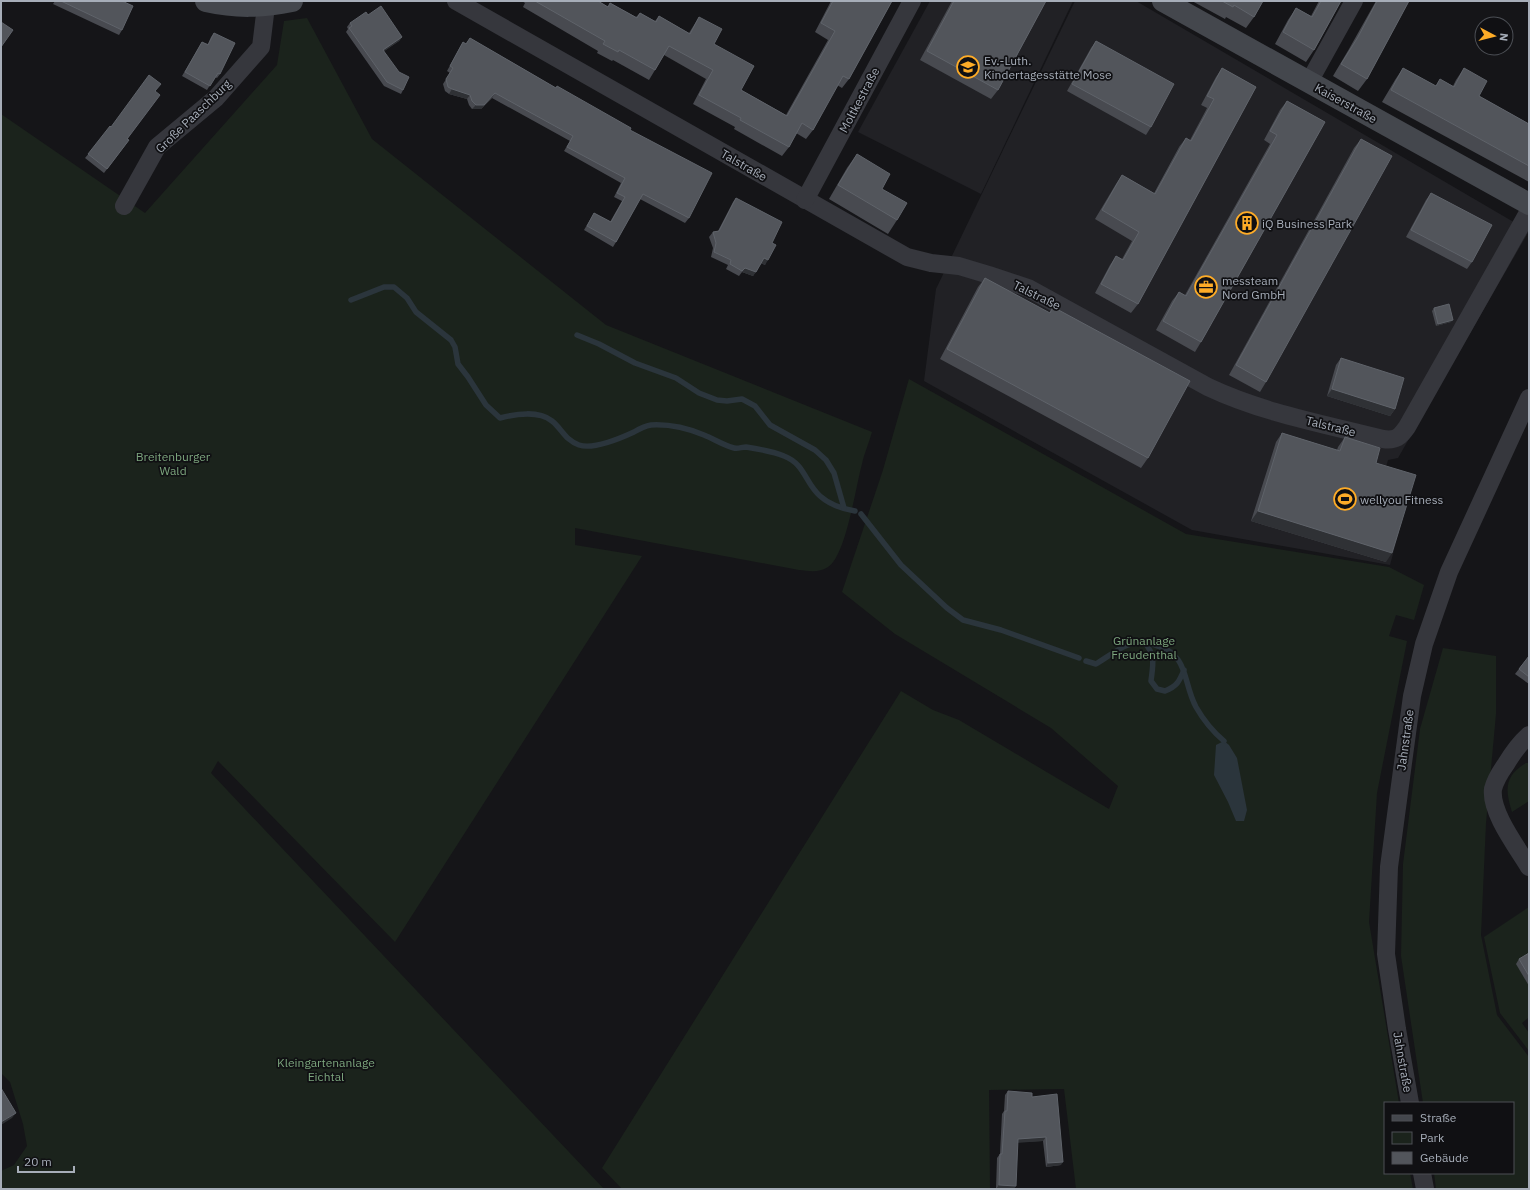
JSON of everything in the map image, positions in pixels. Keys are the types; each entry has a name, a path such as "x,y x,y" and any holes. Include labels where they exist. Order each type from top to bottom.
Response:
{"main road":[{"path":"206,1 239,7 266,6 292,1"},
{"name":"Kaiserstraße","path":"1163,1 1529,204"}],"street":[{"name":"Talstraße","path":"456,1 907,257 931,263 959,266 989,274 1028,288 1208,387 1235,399 1265,409 1392,440 1399,437 1407,427 1529,211"},
{"name":"Moltkestraße","path":"805,200 912,1"},
{"path":"1309,82 1354,1"},
{"name":"Große Paaschburg","path":"124,206 157,148 216,98 261,47 266,6"},
{"name":"Jahnstraße","path":"1410,1102 1386,954 1389,867 1412,696 1424,644 1449,572 1529,398"},
{"path":"1529,735 1512,754 1502,770 1495,784 1493,798 1494,806 1501,821 1529,867"},
{"path":"1422,1174 1425,1189"}],"shaded area":[{"name":"Ev.-Luth. Kindertagesstätte Mose","path":"930,1 1073,1 981,194 858,132"},
{"path":"1075,1 1136,1 1529,231 1398,458 1388,460 1384,474 1412,484 1390,565 1192,530 924,381 936,289","holes":["1250,96 1131,313 1110,265 1117,268 1139,229 1135,227 1179,147 1185,150 1207,108 1201,105","1318,132 1270,144 1264,140"]},
{"path":"1224,741 1229,745 1237,758 1247,810 1244,821 1236,821 1214,775 1216,745"}],"green space":[{"path":"307,18 372,139 606,325 872,432 863,460 850,519 840,549 834,560 825,569 814,571 799,570 575,528 575,545 642,556 395,942 218,761 211,773 604,1189 1,1189 1,1171 14,1165 27,1146 23,1124 10,1082 1,1073 1,114 145,213 277,65 284,21"},
{"name":"Grünanlage Freudenthal","path":"909,379 1186,534 1389,567 1424,585 1414,620 1396,615 1389,636 1407,641 1377,793 1369,922 1399,1102 1384,1102 1384,1174 1410,1174 1413,1189 1076,1189 1064,1089 989,1090 990,1189 622,1189 602,1168 901,691 933,710 959,720 1109,809 1118,786 1051,728 895,634 842,592 883,470"},
{"path":"1443,648 1496,656 1496,714 1486,823 1481,935 1497,1015 1529,1057 1529,1189 1436,1189 1434,1174 1514,1174 1514,1102 1423,1102 1401,956 1403,864 1420,729"},
{"path":"1526,763 1529,763 1529,801 1512,812 1508,797 1508,784 1514,773"},
{"path":"1529,907 1529,1019 1528,1018 1522,1023 1529,1033 1529,1051 1500,1013 1484,937"}],"building":[{"path":"61,1 122,1 133,6 122,30"},
{"path":"535,1 598,1 608,7 610,3 637,18 640,13 656,22 659,16 690,34 699,17 722,29 714,44 754,66 741,90 787,116 835,31 821,23 833,1 892,1 849,79 843,76 813,130 802,123 789,147 699,95 713,70 669,46 655,70 619,50 618,52 603,44 605,41"},
{"path":"954,1 1046,1 998,90 927,51"},
{"path":"1222,1 1263,1 1254,17 1234,5 1233,7"},
{"path":"1321,1 1341,1 1314,50 1283,32 1296,8 1312,17"},
{"path":"1377,1 1409,1 1367,79 1341,64 1358,37"},
{"path":"381,6 402,37 383,50 399,72 409,77 403,90 387,82 349,28 352,26 350,23 366,12 368,15"},
{"path":"1,22 13,30 1,47"},
{"path":"214,33 235,43 220,74 218,73 210,86 185,72 202,42 208,45"},
{"path":"470,38 556,88 557,86 631,128 630,130 712,173 689,218 643,194 616,242 587,226 594,213 611,222 625,197 617,193 625,178 567,147 573,136 495,93 484,105 476,105 472,101 470,95 448,87 446,79 453,68 450,66 463,42 466,44"},
{"path":"1096,41 1174,84 1151,127 1072,84"},
{"path":"1222,68 1256,87 1138,304 1101,284 1116,256 1123,260 1139,232 1102,210 1122,175 1155,194 1186,138 1191,141 1214,99 1207,96"},
{"path":"1403,68 1436,86 1440,79 1454,87 1464,68 1487,81 1479,96 1529,124 1529,166 1391,90"},
{"path":"149,75 161,84 155,91 160,95 127,139 129,140 107,169 88,154 110,126 111,127"},
{"name":"iQ Business Park","path":"1287,101 1325,122 1201,342 1163,321 1179,292 1186,296 1277,135 1270,131"},
{"path":"1361,139 1392,156 1266,382 1236,365"},
{"path":"857,154 890,174 882,189 907,203 897,220 838,185"},
{"path":"1431,193 1492,225 1472,262 1411,230"},
{"path":"736,198 782,222 772,243 776,245 768,260 764,258 756,272 745,268 742,271 730,264 731,260 714,252 716,243 713,232 719,231"},
{"path":"985,278 1050,313 1053,307 1190,381 1148,458 947,349"},
{"path":"1449,304 1453,320 1438,324 1434,308"},
{"path":"1341,358 1404,378 1395,409 1332,389"},
{"path":"1282,433 1340,451 1345,437 1380,448 1376,463 1416,475 1392,553 1258,511"},
{"path":"1529,656 1529,677 1519,669"},
{"path":"1529,953 1529,976 1519,959"},
{"path":"1,1088 16,1113 1,1122"},
{"path":"1008,1091 1032,1093 1032,1097 1057,1094 1063,1162 1048,1163 1046,1137 1018,1139 1016,1186 999,1185 1000,1154 1002,1154"}],"waterway":[{"path":"351,300 384,287 394,287 407,298 416,312 451,340 455,347 458,364 486,405 500,418 520,414 540,415 552,421 574,443 585,446 607,443 651,425 685,428 734,448 746,447 770,451 791,459 801,469 815,491 820,496 836,506 855,511"},
{"path":"577,335 599,344 635,363 676,378 699,393 717,400 727,401 742,399 755,406 770,425 815,450 826,460 834,473 844,508"},
{"path":"861,514 901,565 947,608 963,620 1001,630 1079,658"},
{"path":"1144,642 1152,656 1153,665 1151,681 1157,689 1165,691 1175,685 1179,681 1184,670"},
{"path":"1086,661 1096,664 1120,649 1134,643 1148,643 1166,649 1180,662 1192,697 1199,712 1212,730 1224,741"}],"place":[{"name":"Ev.-Luth. Kindertagesstätte Mose","path":"968,67"},
{"name":"iQ Business Park","path":"1247,223"},
{"name":"messteam Nord GmbH","path":"1206,287"},
{"name":"wellyou Fitness","path":"1345,499"}],"park label":[{"name":"Breitenburger Wald","path":"173,463"},
{"name":"Kleingartenanlage Eichtal","path":"326,1069"}]}
